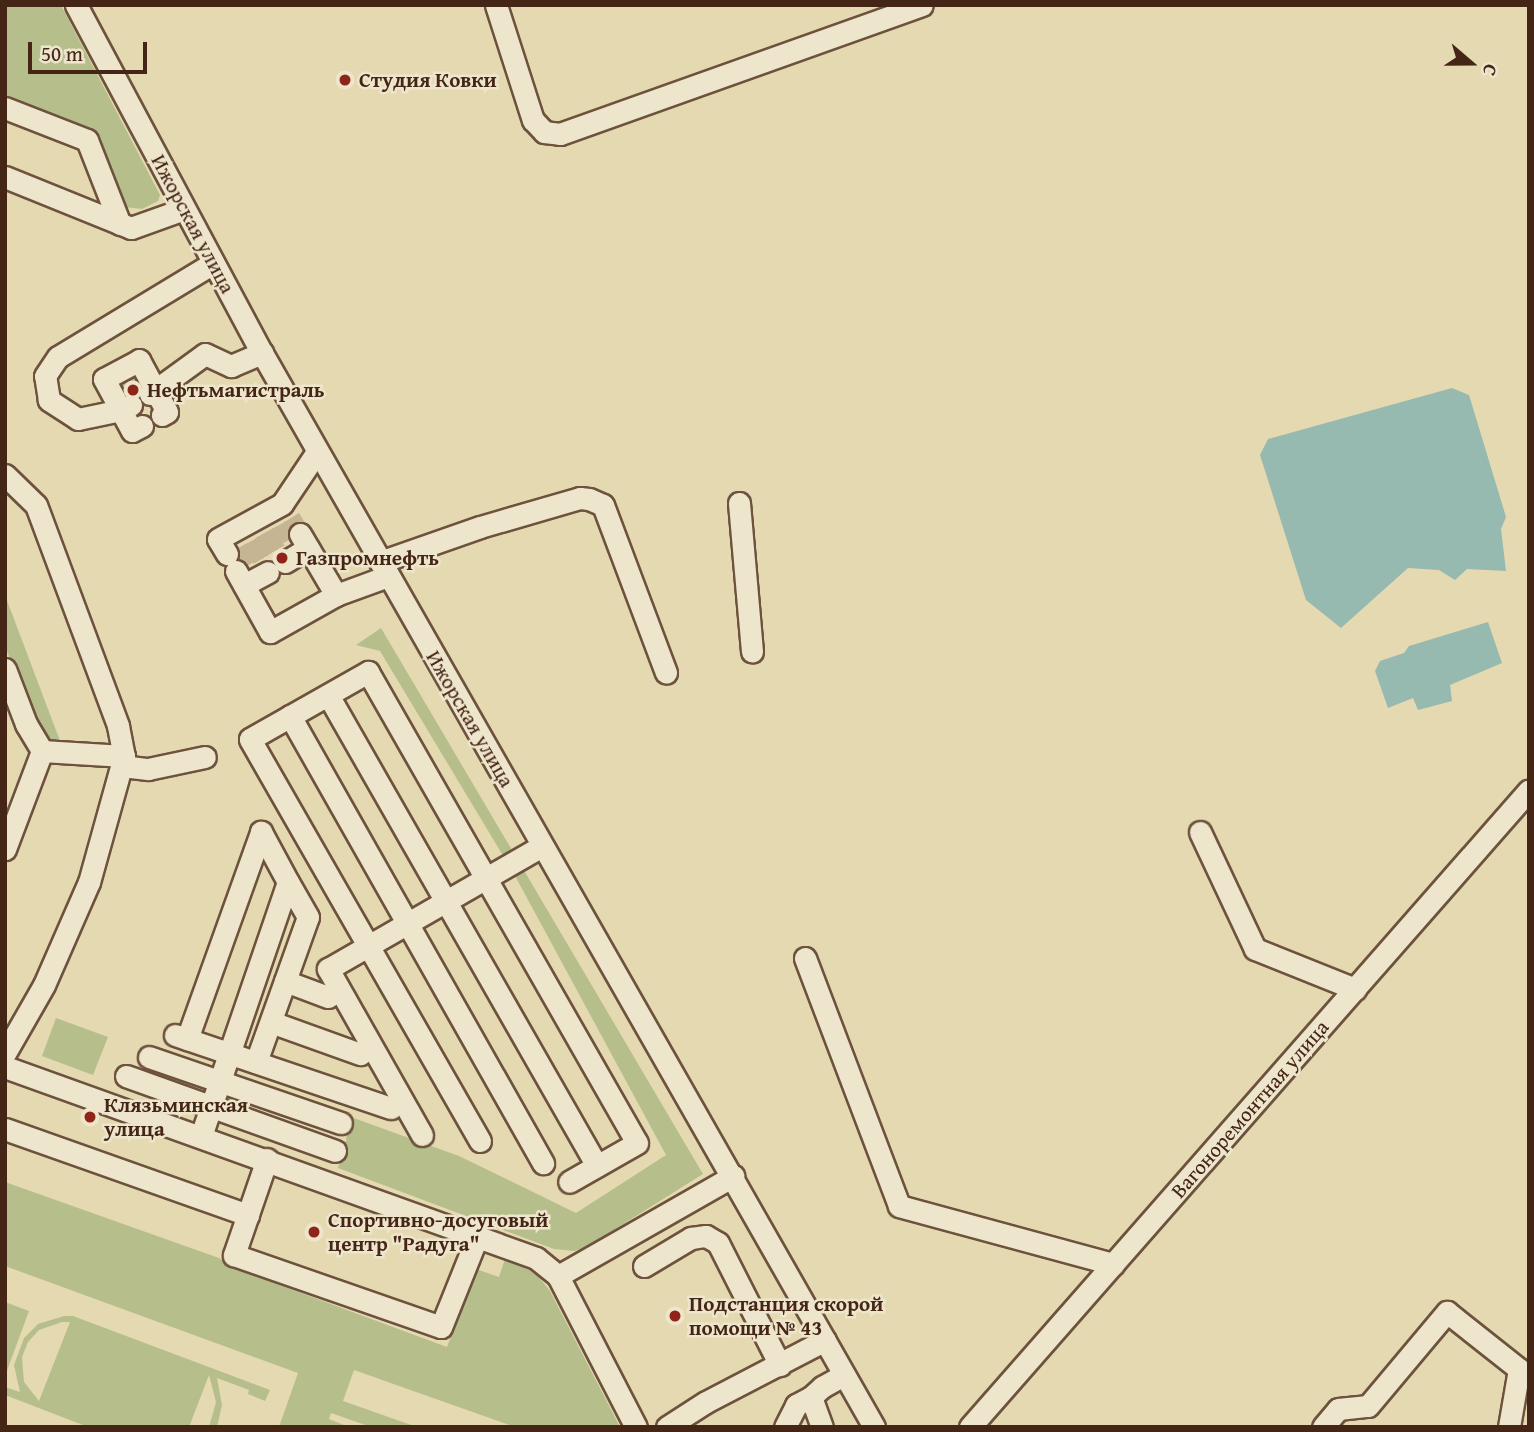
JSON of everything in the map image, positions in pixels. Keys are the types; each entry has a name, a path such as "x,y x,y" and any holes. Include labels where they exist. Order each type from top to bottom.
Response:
{"street":[{"name":"Ижорская улица","path":"76,5 261,353 874,1427"},
{"path":"496,5 533,120 544,132 560,134 922,5"},
{"path":"5,108 87,140 120,224"},
{"path":"5,177 131,228 184,209"},
{"path":"121,399 78,419 49,400 45,376 58,357 213,263"},
{"path":"149,384 205,354 230,366 261,353"},
{"path":"142,426 132,431 121,399 104,379 139,360 149,384 167,412 162,415"},
{"path":"317,452 265,544 270,632 384,569 480,527 580,498 603,505 666,673"},
{"path":"5,1053 44,985 89,881 123,761 118,726 36,505 9,484"},
{"path":"738,503 752,651"},
{"path":"265,544 336,595"},
{"path":"5,669 26,724 42,751"},
{"path":"480,1141 250,739 368,672 637,1143 569,1182"},
{"path":"328,695 597,1166"},
{"path":"290,716 543,1163"},
{"path":"5,718 26,724"},
{"path":"42,751 123,761 148,769 205,757"},
{"path":"5,849 42,751"},
{"name":"Вагоноремонтная улица","path":"970,1427 1529,790"},
{"path":"256,1062 308,917 261,832 181,1037 391,1108"},
{"path":"1199,832 1255,949 1355,989"},
{"path":"422,1135 328,969 542,846"},
{"path":"201,1136 288,882"},
{"path":"804,958 899,1206 1113,1264"},
{"path":"285,981 328,997"},
{"path":"271,1022 360,1054"},
{"path":"149,1057 341,1123"},
{"path":"5,1067 267,1159 536,1258 558,1276 636,1427"},
{"path":"127,1076 335,1151"},
{"path":"5,1129 248,1215"},
{"path":"267,1159 233,1255 441,1327 478,1235"},
{"path":"558,1276 733,1177"},
{"path":"644,1266 691,1238 706,1237 718,1243 779,1365"},
{"path":"1323,1427 1338,1409 1368,1406 1447,1312 1520,1369 1509,1427"},
{"path":"667,1427 706,1402 825,1340"},
{"path":"785,1427 796,1405 844,1375"},
{"path":"811,1397 822,1427"}],"green space":[{"path":"5,5 61,5 160,195 158,201 142,209 124,207 92,137 5,101"},
{"path":"5,595 60,741 50,743 41,739 5,646"},
{"path":"381,628 703,1174 585,1248 574,1251 554,1249 338,1168 346,1142 348,1116 459,1156 576,1213 666,1155 514,874 380,651 356,645"},
{"path":"56,1018 108,1037 93,1075 42,1056"},
{"path":"5,1182 219,1258 231,1267 447,1347 476,1269 499,1277 505,1259 521,1265 538,1276 550,1291 620,1427 515,1427 354,1370 343,1401 417,1427 371,1427 331,1413 329,1419 349,1427 279,1427 298,1373 5,1266"},
{"path":"5,1302 29,1311 5,1376"},
{"path":"73,1316 270,1390 265,1401 248,1394 249,1390 217,1378 222,1405 217,1427 209,1427 216,1402 209,1375 189,1427 88,1427 5,1395 5,1387 20,1392 14,1365 24,1338 38,1324","holes":["70,1322 39,1401 24,1382 22,1357 28,1342 39,1330"]}],"water":[{"path":"1452,388 1469,395 1506,517 1501,529 1506,571 1467,569 1455,580 1439,570 1408,568 1341,628 1306,600 1260,455 1268,439"},
{"path":"1488,622 1502,663 1450,685 1452,701 1418,710 1413,698 1388,708 1375,671 1380,661 1404,653 1409,646"}],"tunnel":[{"path":"121,388 141,377"},
{"path":"290,518 300,534"},
{"path":"278,525 287,541"},
{"path":"265,532 282,563"},
{"path":"252,540 270,570"},
{"path":"239,547 249,564"}],"place":[{"name":"Студия Ковки","path":"345,80"},
{"name":"Нефтьмагистраль","path":"133,390"},
{"name":"Газпромнефть","path":"282,558"},
{"name":"Клязьминская улица","path":"90,1117"},
{"name":"Спортивно-досуговый центр \"Радуга\"","path":"314,1232"},
{"name":"Подстанция скорой помощи № 43","path":"675,1316"}]}
